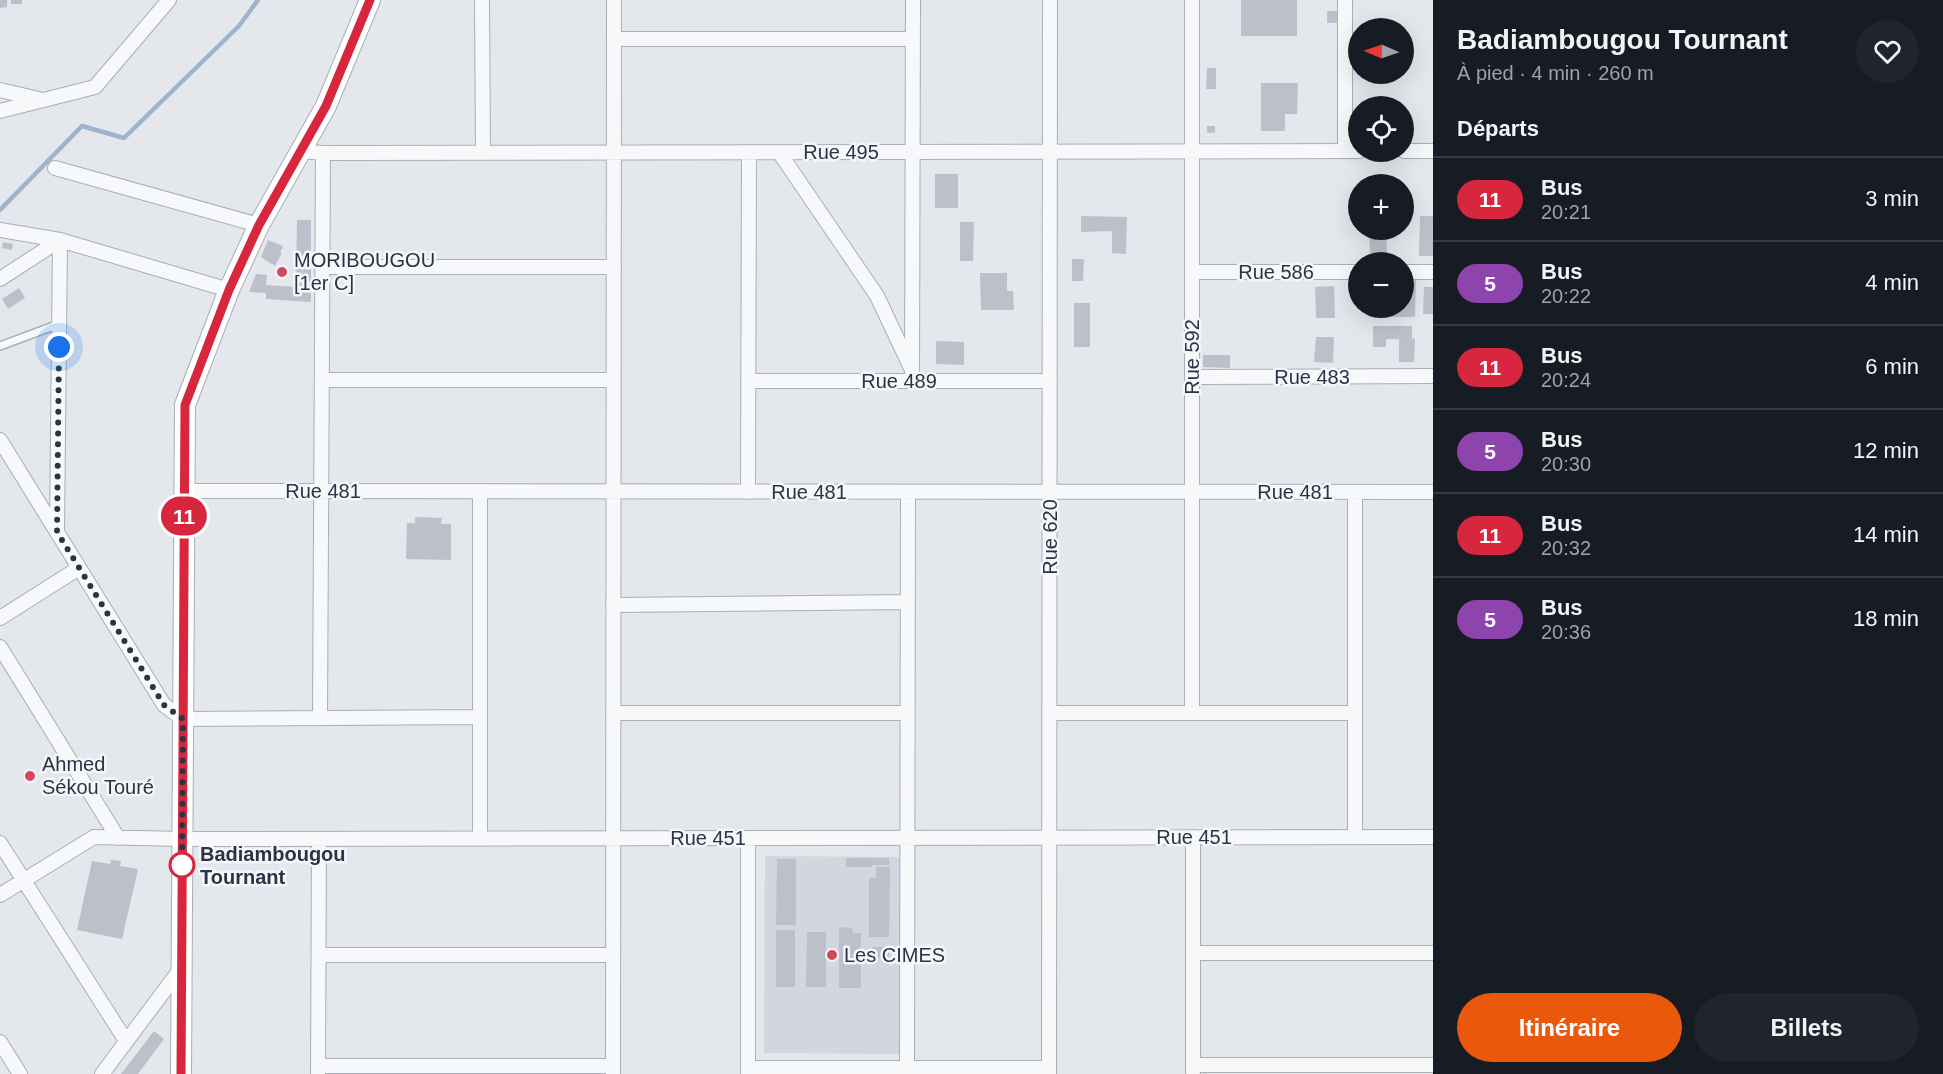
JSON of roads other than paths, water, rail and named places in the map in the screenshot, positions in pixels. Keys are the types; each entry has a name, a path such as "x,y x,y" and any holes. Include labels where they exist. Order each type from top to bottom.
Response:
{"main road":[{"path":"178,1072 182,967 185,405 229,290 259,225 326,106 370,0"}],"street":[{"path":"0,111 95,87 169,0"},
{"path":"482,0 483,153"},
{"path":"319,839 318,1070 613,1070 614,0"},
{"path":"912,375 913,0"},
{"name":"Rue 620","path":"1049,1071 1050,0"},
{"name":"Rue 592","path":"1192,0 1192,713"},
{"path":"1345,0 1345,151"},
{"path":"614,39 912,39"},
{"path":"0,90 43,100"},
{"name":"Rue 495","path":"301,152 1345,151"},
{"path":"1414,151 1433,151"},
{"path":"779,152 877,296 912,375"},
{"path":"320,718 323,153"},
{"path":"748,153 748,492"},
{"path":"55,168 259,225"},
{"path":"0,230 60,240 229,290"},
{"path":"0,279 60,240"},
{"path":"57,532 60,240"},
{"path":"322,267 614,267"},
{"name":"Rue 586","path":"1192,272 1348,272"},
{"path":"1414,272 1433,272"},
{"name":"Rue 489","path":"748,381 912,375 1050,381"},
{"name":"Rue 483","path":"1192,377 1433,376"},
{"path":"322,380 613,380"},
{"path":"0,440 164,705 183,719 480,717"},
{"name":"Rue 481","path":"184,491 1433,492"},
{"path":"480,491 480,838"},
{"path":"907,1068 908,492"},
{"path":"1355,492 1355,837"},
{"path":"0,618 79,568"},
{"path":"613,605 908,602"},
{"path":"0,647 118,838"},
{"path":"613,713 907,713"},
{"path":"1050,713 1355,713"},
{"name":"Rue 451","path":"0,895 94,837 319,839 1433,837"},
{"path":"1193,837 1193,1069 1433,1065"},
{"path":"748,838 748,1071 907,1068 1049,1071"},
{"path":"0,843 126,1041"},
{"path":"1193,953 1433,953"},
{"path":"319,955 613,955"},
{"path":"102,1074 182,967"},
{"path":"0,1042 20,1074"}],"lane":[{"path":"0,346 59,324"}],"waterway":[{"path":"0,210 82,126 124,138 239,26 258,0"}],"place":[{"name":"MORIBOUGOU [1er C]","path":"282,272"},
{"name":"Ahmed Sékou Touré","path":"30,776"},
{"name":"Badiambougou Tournant","path":"182,865"},
{"name":"Les CIMES","path":"832,955"}]}
